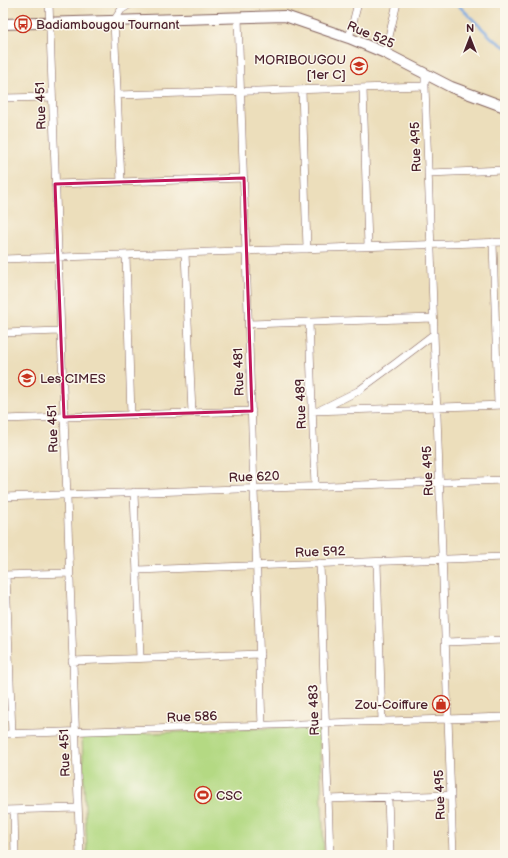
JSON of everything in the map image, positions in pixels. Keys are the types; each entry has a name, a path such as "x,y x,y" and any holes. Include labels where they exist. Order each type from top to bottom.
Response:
{"main road":[{"name":"Rue 525","path":"3,24 285,16 349,38 385,53 451,87 505,107"}],"street":[{"name":"Rue 451","path":"49,3 80,855"},
{"path":"121,182 114,21 121,10 132,3"},
{"path":"349,38 358,3"},
{"path":"385,53 397,3"},
{"name":"Rue 481","path":"238,17 262,726"},
{"name":"Rue 495","path":"426,74 425,86 433,318 453,855"},
{"path":"117,95 425,86"},
{"path":"363,88 368,246"},
{"path":"302,90 307,248"},
{"path":"3,98 52,97"},
{"path":"428,173 505,170"},
{"path":"55,184 244,178"},
{"path":"315,411 502,405 493,242"},
{"path":"3,259 505,242"},
{"path":"184,253 192,413"},
{"path":"126,255 131,415"},
{"path":"249,324 433,318"},
{"name":"Rue 489","path":"309,322 315,411 315,486"},
{"path":"3,333 60,331"},
{"path":"315,411 358,390 434,334"},
{"path":"3,419 252,411"},
{"name":"Rue 620","path":"3,497 505,480"},
{"path":"134,492 140,658"},
{"name":"Rue 592","path":"137,570 505,557"},
{"path":"377,562 382,722"},
{"name":"Rue 483","path":"320,564 330,855"},
{"path":"12,734 5,575 69,573"},
{"path":"445,642 505,640"},
{"path":"72,661 260,654"},
{"name":"Rue 586","path":"3,734 505,717"},
{"path":"328,799 451,795"},
{"path":"388,797 390,855"},
{"path":"3,810 78,808"},
{"path":"14,810 15,855"}],"highlighted area":[{"path":"244,178 252,411 64,417 55,184"}],"green space":[{"name":"CSC","path":"319,726 324,855 87,855 82,736"}],"waterway":[{"path":"456,3 492,38 505,47"}],"place":[{"name":"Badiambougou Tournant","path":"23,24"},
{"name":"MORIBOUGOU [1er C]","path":"359,66"},
{"name":"Les CIMES","path":"27,378"},
{"name":"Zou-Coiffure","path":"441,704"},
{"name":"CSC","path":"203,795"}]}
